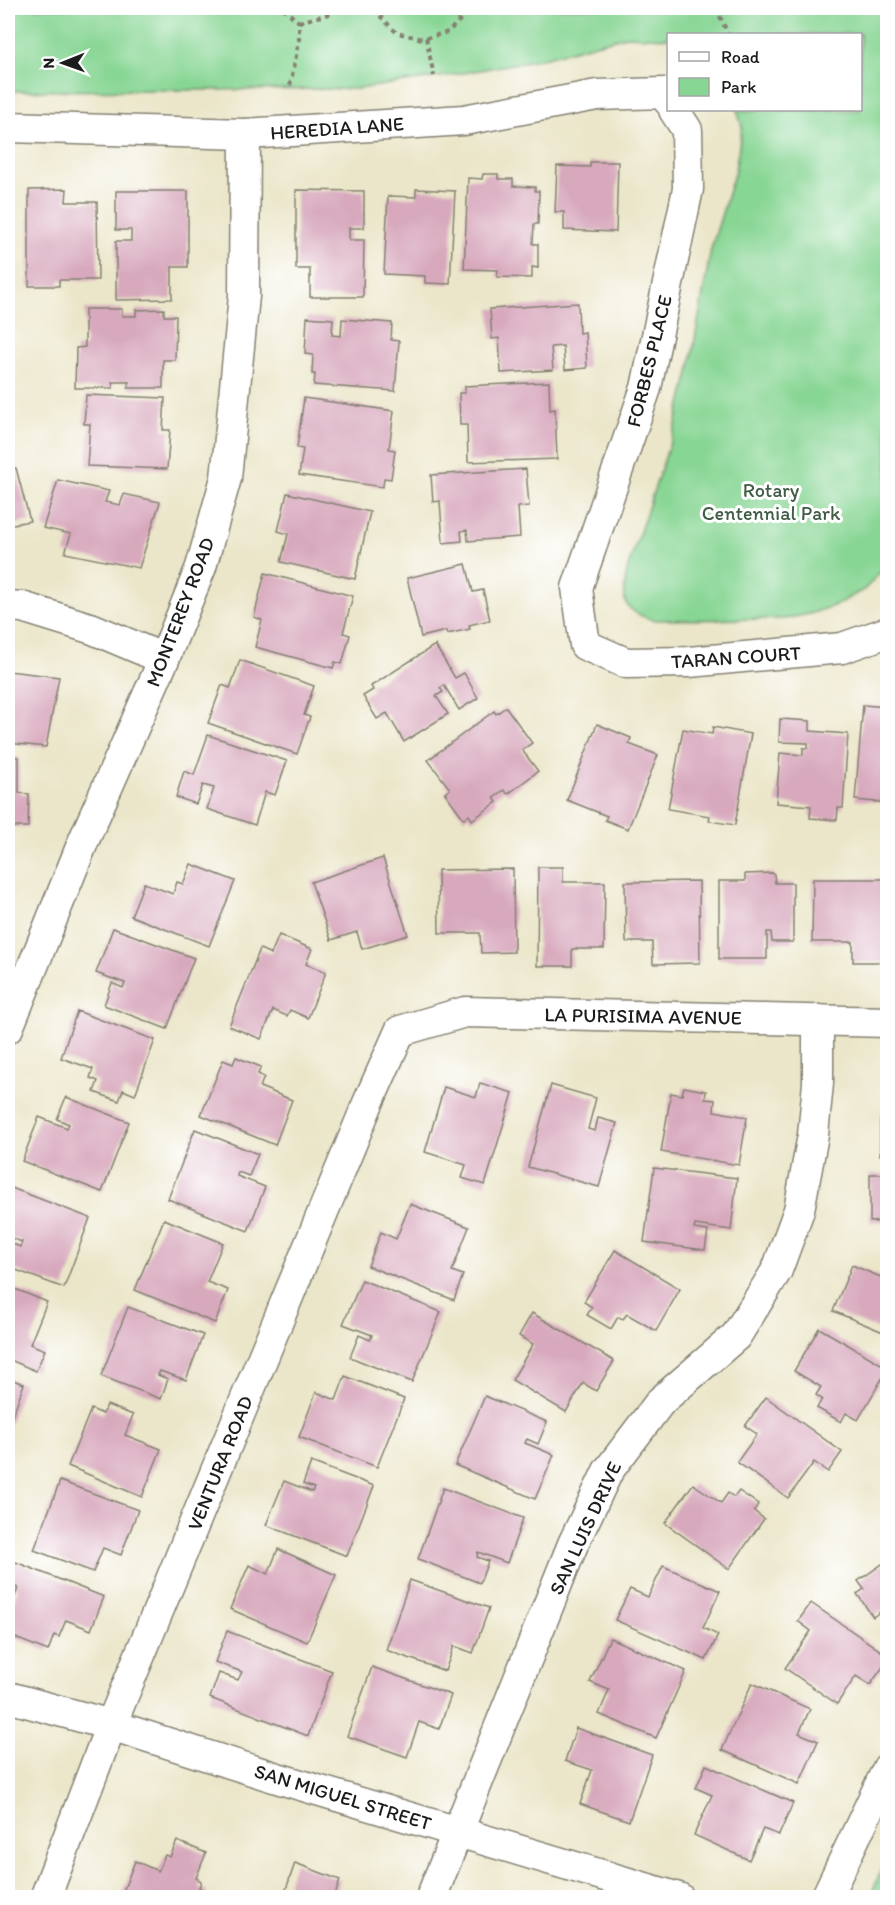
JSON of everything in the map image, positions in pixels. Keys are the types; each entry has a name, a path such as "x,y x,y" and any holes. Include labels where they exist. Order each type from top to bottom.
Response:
{"street":[{"name":"HEREDIA LANE","path":"8,127 245,134 464,120 597,95 667,101"},
{"name":"FORBES PLACE","path":"585,645 577,588 646,388 688,189 687,130 675,111"},
{"name":"MONTEREY ROAD","path":"8,1028 83,842 164,659 201,567 225,478 244,296 245,134"},
{"path":"8,606 22,606 93,629 164,659"},
{"name":"TARAN COURT","path":"585,645 626,663 689,662 842,648 888,632"},
{"name":"LA PURISIMA AVENUE","path":"400,1031 465,1012 888,1022"},
{"name":"SAN LUIS DRIVE","path":"431,1898 573,1544 608,1471 661,1401 735,1336 777,1270 799,1210 813,1135 818,1083 818,1020"},
{"name":"VENTURA ROAD","path":"45,1898 111,1725 368,1103 400,1031"},
{"name":"SAN MIGUEL STREET","path":"8,1697 111,1725 278,1778 679,1898"},
{"path":"826,1898 888,1768"}],"path":[{"path":"283,8 299,22 299,41 290,86"},
{"path":"299,22 329,14 336,8"},
{"path":"376,8 378,14 397,33 423,39 448,32 467,13 468,8"},
{"path":"716,8 728,33"},
{"path":"426,38 434,76"}],"green space":[{"name":"Rotary Centennial Park","path":"8,8 887,8 887,565 865,589 838,604 810,614 784,619 653,620 634,612 625,602 624,595 628,567 675,428 689,373 711,249 735,171 742,127 737,111 862,111 862,33 667,33 667,38 626,36 539,59 447,76 357,89 8,91"},
{"path":"887,1856 887,1897 870,1897"}],"building":[{"path":"590,162 618,162 616,232 564,230 564,212 555,212 557,166 590,167"},
{"path":"483,174 498,174 498,179 513,179 513,186 535,187 535,191 539,191 538,224 534,224 533,244 538,244 538,268 532,267 532,278 497,277 498,270 464,269 468,178 482,179"},
{"path":"67,189 66,202 97,202 98,280 59,280 59,286 29,286 29,190"},
{"path":"416,189 455,191 450,284 425,283 425,276 384,274 388,196 416,197"},
{"path":"296,190 364,191 364,228 349,228 349,240 364,240 363,297 310,297 310,269 296,269"},
{"path":"116,191 188,191 188,267 172,267 172,299 116,300 116,241 131,241 131,230 116,230"},
{"path":"8,192 13,192 12,215 8,215"},
{"path":"8,225 12,225 11,280 8,280"},
{"path":"578,303 579,333 585,332 587,368 565,370 563,346 551,347 553,370 501,373 499,338 492,339 490,309"},
{"path":"85,309 122,309 122,316 136,316 136,310 164,309 164,316 176,316 175,360 163,360 163,388 128,388 129,382 112,382 113,388 75,388 76,348 85,347"},
{"path":"307,317 333,319 332,335 341,336 342,319 392,323 391,340 399,341 395,391 314,385 313,355 305,354"},
{"path":"549,382 550,410 555,409 557,459 468,462 467,425 460,425 459,393 465,393 465,386"},
{"path":"86,395 165,398 163,430 170,430 167,469 87,466 90,424 84,424"},
{"path":"304,398 394,411 389,449 395,450 391,479 384,478 383,487 299,475 303,449 297,448"},
{"path":"16,468 30,521 8,525 8,469"},
{"path":"526,469 529,506 518,507 520,537 468,541 467,530 461,531 462,541 443,543 440,501 433,502 431,475"},
{"path":"58,480 109,491 105,502 120,505 124,494 160,502 139,568 65,553 71,534 43,528"},
{"path":"287,493 370,512 355,579 281,562 288,534 278,531"},
{"path":"466,564 473,592 483,590 490,620 469,625 470,629 447,634 446,631 421,637 407,578"},
{"path":"265,573 353,596 343,633 350,635 342,664 335,662 333,668 255,647 262,620 254,617"},
{"path":"435,645 455,678 464,673 478,698 459,710 444,685 440,688 443,692 436,696 448,714 404,742 387,713 377,719 363,696 373,690 371,686"},
{"path":"240,660 314,686 304,715 310,717 297,754 208,723 222,685 230,688"},
{"path":"8,671 59,677 46,747 8,743"},
{"path":"863,705 888,707 888,803 855,800"},
{"path":"506,707 532,743 522,750 538,771 508,794 504,790 494,798 497,802 472,820 469,815 464,819 445,793 450,789 428,760 494,711 496,714"},
{"path":"780,719 810,721 810,731 848,734 843,808 838,808 837,820 810,818 811,806 776,803 780,753 803,755 803,748 808,748 808,743 779,742"},
{"path":"597,724 631,738 629,744 658,755 628,829 605,820 607,816 567,800"},
{"path":"713,727 751,734 735,825 709,821 710,816 668,809 683,729 712,734"},
{"path":"208,735 287,761 275,795 265,792 255,825 207,809 214,788 203,785 196,804 176,797 184,771 194,775"},
{"path":"8,757 19,757 19,793 29,794 28,827 8,827"},
{"path":"383,858 408,935 362,949 357,932 331,940 311,882"},
{"path":"191,864 235,881 209,946 131,916 144,883 173,894 177,882 183,884"},
{"path":"538,867 563,867 563,882 605,882 604,949 572,949 572,966 537,966"},
{"path":"513,869 514,952 481,953 480,933 439,933 438,870"},
{"path":"772,873 775,883 793,883 793,942 772,942 771,932 767,932 767,959 719,959 719,881 745,881 745,874"},
{"path":"813,879 888,879 886,962 853,962 853,942 812,942"},
{"path":"699,881 700,963 653,964 652,942 626,942 625,882"},
{"path":"113,928 194,958 167,1029 104,1005 112,983 123,988 125,983 96,973"},
{"path":"279,935 312,949 306,964 326,972 308,1018 290,1010 287,1016 273,1010 261,1039 229,1026 260,949 271,954"},
{"path":"77,1011 155,1040 135,1095 123,1090 119,1101 94,1092 98,1081 90,1078 93,1069 61,1058"},
{"path":"236,1057 261,1067 258,1074 264,1077 260,1087 292,1100 275,1145 201,1115 223,1060 233,1064"},
{"path":"480,1083 513,1093 485,1185 462,1178 466,1165 425,1152 444,1087 476,1097"},
{"path":"551,1085 596,1098 588,1129 595,1131 598,1118 617,1123 599,1187 528,1167"},
{"path":"684,1087 706,1091 705,1099 715,1100 714,1111 747,1117 739,1165 661,1152 671,1093 682,1095"},
{"path":"66,1097 129,1122 102,1192 22,1161 39,1117 67,1128 69,1124 57,1119"},
{"path":"880,1119 888,1119 888,1155 880,1155"},
{"path":"195,1129 258,1154 249,1176 238,1172 237,1176 265,1187 248,1231 168,1199"},
{"path":"654,1168 737,1178 731,1230 695,1225 694,1229 708,1231 705,1250 644,1242"},
{"path":"870,1174 888,1174 888,1221 870,1222"},
{"path":"9,1187 90,1218 64,1288 8,1267 9,1242 20,1247 22,1242 8,1237"},
{"path":"410,1204 469,1227 452,1271 463,1275 454,1300 368,1266 381,1232 396,1239"},
{"path":"164,1219 223,1243 207,1282 228,1290 215,1323 135,1290"},
{"path":"615,1250 680,1289 656,1331 627,1314 623,1319 618,1317 611,1329 587,1315 592,1307 584,1302"},
{"path":"852,1265 888,1280 888,1334 833,1311"},
{"path":"362,1280 441,1312 412,1382 350,1357 359,1335 370,1340 372,1335 343,1324"},
{"path":"8,1286 47,1302 30,1344 45,1350 36,1371 8,1359"},
{"path":"128,1307 203,1335 186,1380 160,1371 158,1375 168,1379 161,1399 101,1376"},
{"path":"532,1313 614,1361 596,1391 583,1383 566,1412 512,1380 533,1344 519,1336"},
{"path":"819,1328 888,1368 858,1420 846,1413 841,1422 817,1408 822,1399 816,1395 821,1387 794,1371"},
{"path":"345,1376 404,1399 377,1467 299,1437 316,1392 336,1400"},
{"path":"8,1378 24,1384 8,1428"},
{"path":"485,1396 547,1422 538,1444 527,1439 525,1443 554,1455 535,1499 455,1465"},
{"path":"766,1397 842,1452 828,1472 814,1462 788,1498 737,1462 757,1434 745,1426"},
{"path":"107,1405 133,1415 125,1435 161,1449 142,1497 68,1466 91,1409 103,1414"},
{"path":"311,1462 374,1486 347,1556 266,1525 284,1481 312,1492 314,1488 303,1484"},
{"path":"60,1481 138,1510 121,1555 103,1548 93,1572 34,1550"},
{"path":"693,1484 721,1503 728,1493 734,1497 739,1491 758,1504 754,1511 764,1519 729,1569 665,1523"},
{"path":"443,1488 523,1518 507,1563 478,1552 477,1557 488,1561 480,1583 418,1559"},
{"path":"278,1549 336,1575 307,1642 230,1609 249,1565 268,1574"},
{"path":"8,1559 104,1597 91,1630 66,1620 59,1637 54,1635 48,1651 8,1635 8,1615 18,1588 8,1584"},
{"path":"888,1560 888,1614 884,1609 873,1617 857,1594 864,1589 858,1581"},
{"path":"663,1566 720,1591 703,1628 718,1635 706,1660 615,1620 630,1589 648,1597"},
{"path":"410,1580 489,1608 473,1653 454,1646 445,1671 386,1650"},
{"path":"811,1603 888,1656 888,1660 870,1685 856,1676 837,1704 785,1668 811,1631 798,1621"},
{"path":"227,1631 332,1671 308,1736 210,1698 219,1673 238,1680 242,1672 215,1662"},
{"path":"610,1638 686,1671 656,1738 599,1714 609,1690 590,1682"},
{"path":"372,1667 451,1695 439,1729 419,1722 407,1757 347,1736"},
{"path":"752,1683 810,1709 799,1733 818,1741 799,1784 722,1750"},
{"path":"576,1728 652,1755 629,1821 580,1804 592,1770 565,1761"},
{"path":"706,1765 793,1803 779,1835 763,1829 749,1860 694,1835 712,1795 696,1788"},
{"path":"177,1841 206,1853 196,1878 201,1881 199,1888 207,1891 204,1898 129,1898 122,1894 135,1861 158,1871 165,1855 170,1857"},
{"path":"295,1863 340,1880 334,1898 283,1898"}]}
